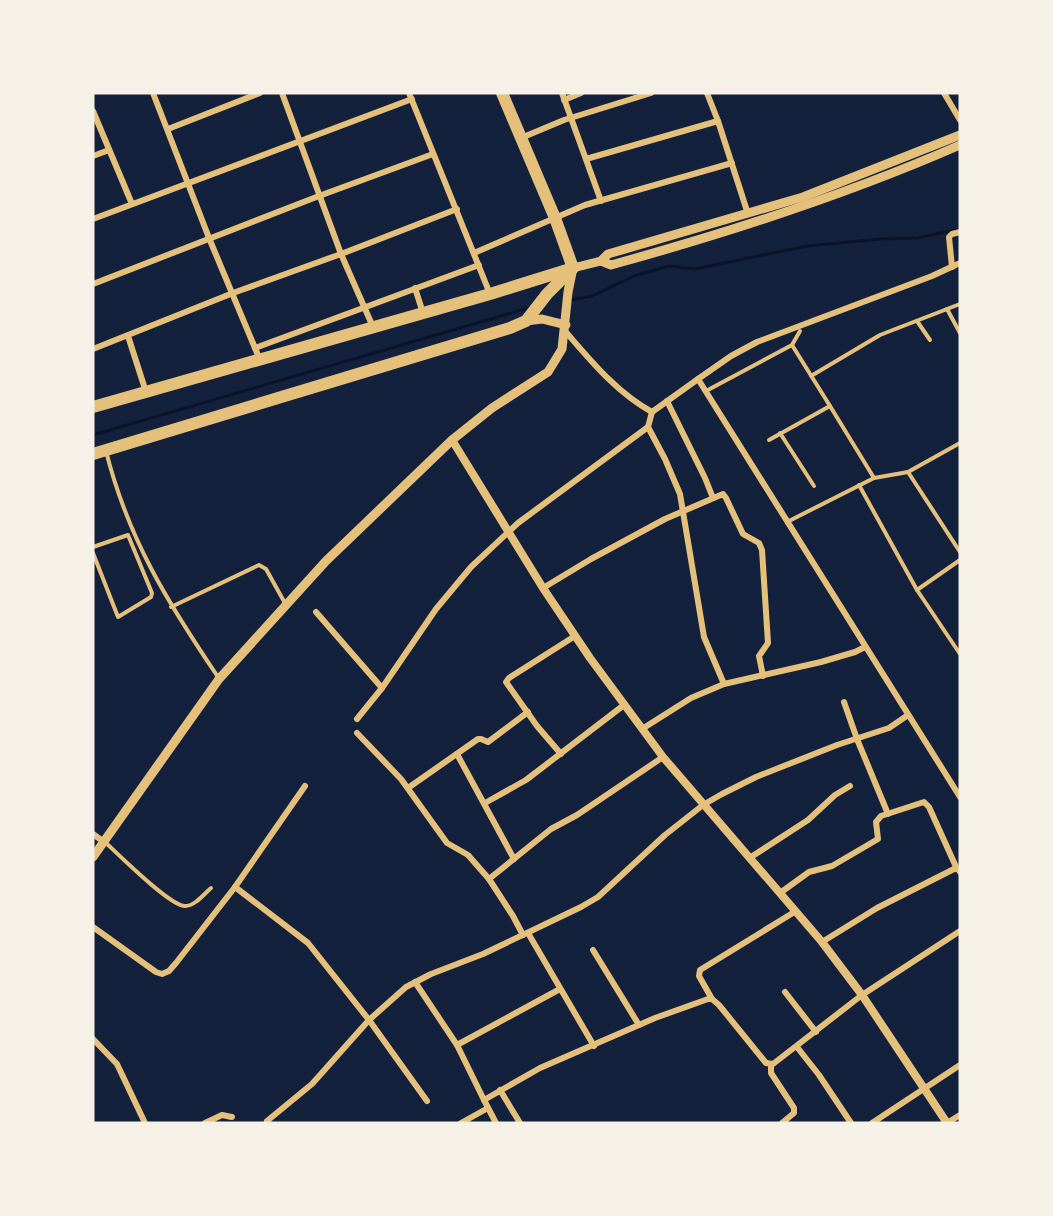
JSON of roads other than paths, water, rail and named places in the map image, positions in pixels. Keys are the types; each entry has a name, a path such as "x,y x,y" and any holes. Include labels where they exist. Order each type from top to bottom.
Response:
{"highway":[{"path":"502,93 555,218 573,268"},
{"path":"93,407 146,392 257,354 373,327 573,268"},
{"path":"93,454 490,336 526,321 547,294 573,268"}],"main road":[{"path":"93,857 219,679 286,605 370,517 452,440 492,408 548,372 557,361 562,349 573,268 601,261 608,254 748,214 844,183 960,135"},
{"path":"601,261 611,265 766,220 846,192 960,145"},
{"path":"526,321 542,320 565,328"}],"street":[{"path":"153,93 257,354 364,307 479,265"},
{"path":"168,129 260,93"},
{"path":"282,93 318,196 373,327"},
{"path":"581,93 563,96 601,201"},
{"path":"520,139 571,118 651,93"},
{"path":"707,93 748,214"},
{"path":"944,93 960,120"},
{"path":"93,219 411,96 490,294"},
{"path":"93,111 132,204"},
{"path":"586,159 718,121"},
{"path":"93,156 109,150"},
{"path":"93,284 318,196 433,154"},
{"path":"474,253 574,209 732,163"},
{"path":"93,349 457,209"},
{"path":"952,267 949,237 960,232"},
{"path":"357,719 471,567 518,523 648,427 652,412 730,356 757,342 932,276 960,263"},
{"path":"415,288 423,313"},
{"path":"565,328 603,375 642,407 652,412"},
{"path":"128,336 146,392"},
{"path":"698,379 960,797"},
{"path":"667,401 713,498"},
{"path":"648,427 675,479 684,511 704,636 724,684"},
{"path":"452,440 543,588 663,757 822,942 862,995 947,1123 960,1115"},
{"path":"543,588 591,559 684,511 719,495 725,495 743,534 759,543 762,550 768,643 759,656 763,676"},
{"path":"316,612 382,688"},
{"path":"561,754 508,685 507,680 575,636"},
{"path":"642,729 692,698 724,684 821,662 855,652 865,646"},
{"path":"844,702 888,814"},
{"path":"485,803 526,780 624,705"},
{"path":"408,788 480,738 488,742 528,712"},
{"path":"267,1121 312,1084 369,1020 391,999 415,982 525,934 598,897 665,835 703,805 756,777 889,728 908,715"},
{"path":"357,733 408,788 447,843 468,855 489,879 594,1046"},
{"path":"457,754 514,859"},
{"path":"489,879 551,829 663,757"},
{"path":"93,927 156,972 162,974 169,971 235,887 305,786"},
{"path":"751,858 808,820 835,795 850,786"},
{"path":"780,893 809,872 832,866 878,839 876,822 881,816 920,802 926,804 958,870 877,908 822,942"},
{"path":"93,834 104,842"},
{"path":"235,887 308,943 369,1020 428,1101"},
{"path":"771,1065 766,1063 712,999 699,976 700,970 796,911"},
{"path":"771,1065 862,995 960,931"},
{"path":"593,950 639,1025"},
{"path":"415,982 457,1046 496,1123"},
{"path":"457,1046 560,989"},
{"path":"785,992 816,1032"},
{"path":"484,1100 540,1068 639,1025 701,1001 712,999"},
{"path":"93,1040 117,1064 145,1123"},
{"path":"797,1047 851,1123"},
{"path":"771,1065 772,1076 795,1108 794,1113 782,1123"},
{"path":"872,1123 960,1065"},
{"path":"500,1090 520,1123"},
{"path":"461,1123 488,1108"},
{"path":"205,1123 222,1115 232,1117"}],"lane":[{"path":"811,376 880,335 960,304"},
{"path":"947,309 960,333"},
{"path":"917,321 930,340"},
{"path":"706,391 792,345 800,331"},
{"path":"792,345 874,478"},
{"path":"769,440 830,406"},
{"path":"780,434 814,486"},
{"path":"786,522 874,478 908,472 960,443"},
{"path":"106,450 113,479 134,537 171,607 219,679"},
{"path":"908,472 960,552"},
{"path":"859,485 916,590 960,654"},
{"path":"93,547 128,535 152,593 151,597 119,618 93,553"},
{"path":"916,590 960,560"},
{"path":"171,607 259,565 266,568 286,605"},
{"path":"104,842 147,881 176,903 185,906 195,903 211,888"}],"waterway":[{"path":"570,300 592,296 634,276 669,266 695,269 807,246 917,238 960,229"},
{"path":"93,435 525,309"}]}
